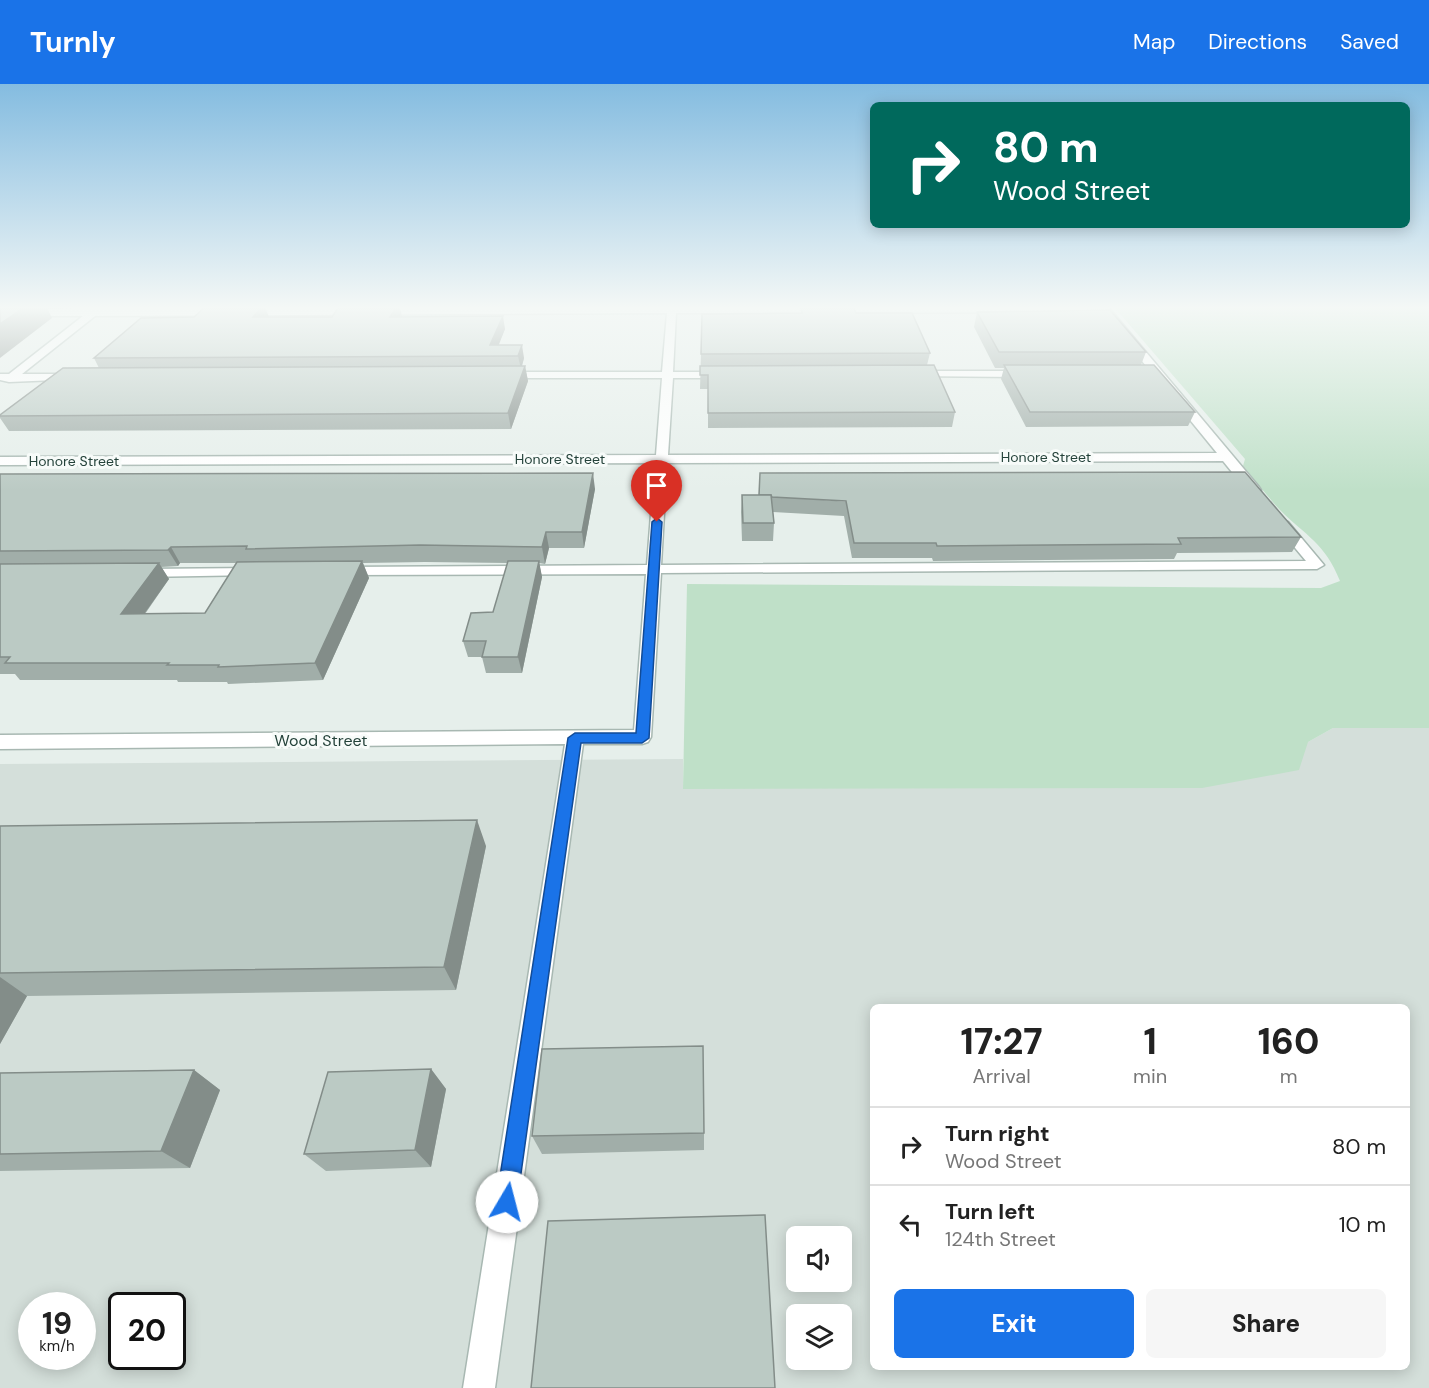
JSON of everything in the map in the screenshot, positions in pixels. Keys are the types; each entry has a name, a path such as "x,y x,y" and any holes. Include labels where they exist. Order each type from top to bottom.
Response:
{"street":[{"path":"654,569 667,369"},
{"path":"1149,369 1261,497"},
{"path":"897,374 1040,374"},
{"path":"486,375 731,375"},
{"path":"0,386 6,377 86,377"},
{"name":"Honore Street","path":"0,461 1227,457"},
{"path":"331,571 1317,565 1275,514"},
{"name":"Wood Street","path":"0,742 642,738 654,569"},
{"path":"130,573 272,572"},
{"path":"479,1388 575,738"}],"shaded area":[{"path":"1333,728 1429,728 1429,1388 0,1388 0,764 683,759 683,789 1308,742"}],"green space":[{"path":"1167,369 1429,369 1429,728 1333,728 1308,742 1299,770 1202,788 683,789 687,584 1321,588 1340,581 1321,549 1280,510 1243,466 1245,459"}],"building":[{"path":"62,369 524,369 508,413 0,415"},
{"path":"700,369 936,369 955,412 708,413 708,375 700,375"},
{"path":"1006,369 1157,369 1195,412 1030,412"},
{"path":"1245,472 1301,537 1178,538 1181,544 937,546 936,543 854,543 846,501 759,495 760,473"},
{"path":"593,473 582,532 546,532 542,547 420,545 246,549 247,546 171,547 168,550 0,551 0,474"},
{"path":"742,495 771,495 774,523 743,523"},
{"path":"362,561 315,663 218,667 219,665 167,665 169,663 5,663 10,657 0,657 0,564 159,563 121,614 205,613 237,562"},
{"path":"508,561 539,561 518,657 482,657 486,641 463,641 471,613 493,612"},
{"path":"477,820 444,967 0,973 0,826"},
{"path":"703,1046 704,1133 532,1136 542,1049"},
{"path":"431,1069 415,1150 304,1154 328,1072"},
{"path":"194,1070 161,1151 0,1154 0,1073"},
{"path":"765,1215 775,1388 531,1388 548,1221"}],"route":[{"path":"507,1202 575,738 642,738 657,522"}]}
